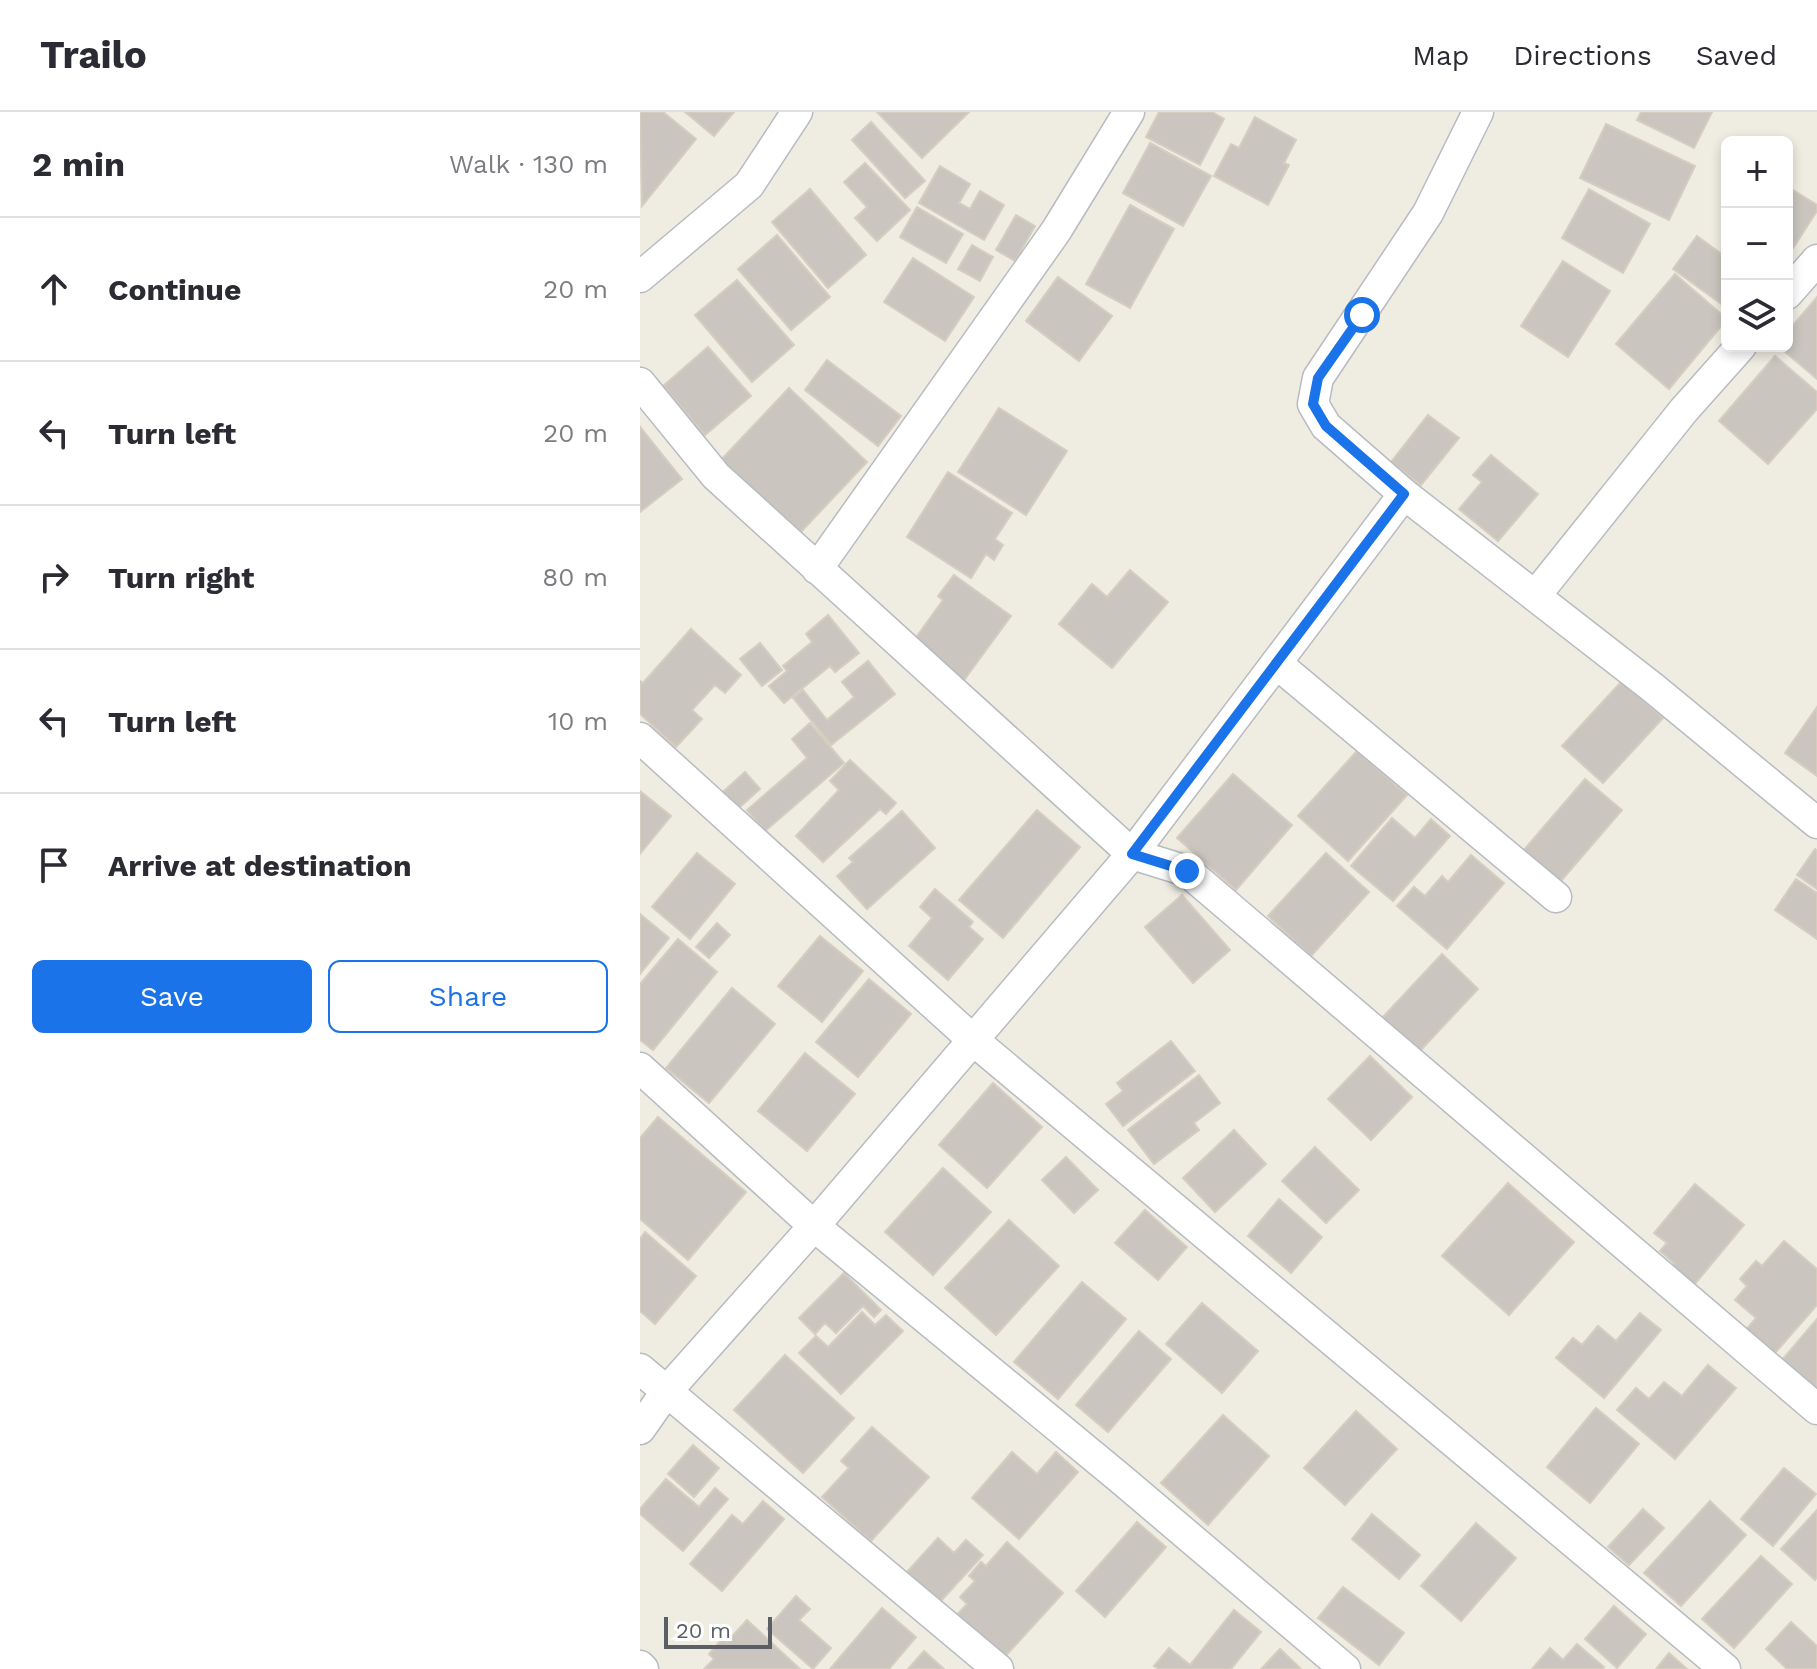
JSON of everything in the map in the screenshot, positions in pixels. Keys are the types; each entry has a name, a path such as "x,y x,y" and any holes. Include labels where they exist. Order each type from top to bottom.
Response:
{"street":[{"path":"640,277 749,185 797,112"},
{"path":"817,569 1056,231 1129,112"},
{"path":"1478,112 1428,213 1318,378 1313,404 1326,426 1404,494 1652,687 1817,823"},
{"path":"1793,287 1817,260"},
{"path":"1535,596 1684,410 1736,352"},
{"path":"640,383 716,476 1132,854 1187,871 1817,1409"},
{"path":"640,1429 666,1392 814,1226 1132,854 1404,494"},
{"path":"1276,663 1556,897"},
{"path":"640,738 973,1040 1725,1669"},
{"path":"640,1068 814,1226 1345,1669"},
{"path":"640,1369 998,1669"}],"building":[{"path":"640,112 663,112 696,139 642,206"},
{"path":"685,112 734,112 714,136"},
{"path":"877,112 969,112 922,158"},
{"path":"1159,112 1212,112 1224,119 1200,165 1146,137"},
{"path":"1641,112 1712,112 1694,148 1637,120"},
{"path":"1255,117 1296,140 1284,163 1289,165 1268,205 1214,176 1231,144 1239,148"},
{"path":"871,122 925,181 905,198 852,140"},
{"path":"1606,124 1695,166 1669,220 1580,178"},
{"path":"1150,143 1211,176 1183,226 1123,193"},
{"path":"865,163 910,210 877,241 855,218 867,207 844,182"},
{"path":"940,166 970,184 959,203 970,209 980,191 1004,205 984,240 919,203"},
{"path":"810,189 866,255 828,288 772,222"},
{"path":"1589,189 1650,224 1623,273 1562,238"},
{"path":"1793,190 1817,205 1817,211 1793,248"},
{"path":"1130,205 1174,229 1130,308 1086,284"},
{"path":"917,207 963,234 946,263 900,237"},
{"path":"1016,215 1035,226 1015,261 996,250"},
{"path":"777,235 830,297 791,330 738,269"},
{"path":"1697,236 1721,254 1721,304 1673,269"},
{"path":"972,245 993,257 980,281 958,269"},
{"path":"913,258 974,297 945,341 884,302"},
{"path":"1563,261 1610,291 1568,357 1521,326"},
{"path":"1675,274 1721,314 1721,326 1669,389 1616,344"},
{"path":"1058,277 1112,316 1079,361 1026,321"},
{"path":"737,280 794,345 752,382 695,315"},
{"path":"1817,297 1817,379 1785,352 1793,352 1793,325"},
{"path":"708,347 751,396 705,435 663,386"},
{"path":"1775,356 1817,392 1817,409 1768,464 1719,421"},
{"path":"827,360 901,416 878,446 805,390"},
{"path":"789,388 867,462 798,535 720,461"},
{"path":"999,408 1067,451 1026,515 958,472"},
{"path":"1428,415 1459,438 1421,485 1391,462"},
{"path":"640,427 682,479 640,512"},
{"path":"1491,455 1538,494 1498,541 1459,509 1482,482 1473,475"},
{"path":"948,472 1012,513 995,539 1003,545 994,560 986,554 971,578 907,537"},
{"path":"1130,570 1168,602 1112,668 1059,624 1092,584 1107,597"},
{"path":"954,575 1011,616 964,680 912,643 943,600 938,596"},
{"path":"828,615 859,653 835,672 830,666 784,703 769,686 787,671 783,666 812,642 806,634"},
{"path":"691,629 741,675 725,693 715,685 692,710 702,719 676,747 640,714 640,681 643,683"},
{"path":"760,643 782,670 762,686 740,659"},
{"path":"868,661 895,694 831,745 793,698 803,690 827,720 854,697 842,682"},
{"path":"1622,681 1663,718 1603,783 1562,746"},
{"path":"1817,707 1817,776 1785,753"},
{"path":"810,723 844,763 765,831 747,810 807,758 792,739"},
{"path":"1357,751 1407,795 1348,861 1298,816"},
{"path":"850,760 896,803 886,814 880,809 823,862 796,836 839,790 830,781"},
{"path":"745,772 760,789 731,815 716,798"},
{"path":"1233,774 1292,825 1236,890 1177,838"},
{"path":"1585,779 1622,810 1560,882 1523,851"},
{"path":"640,791 671,816 640,854"},
{"path":"1037,810 1080,847 1003,938 959,900"},
{"path":"902,811 935,848 867,909 837,876 853,862 849,858"},
{"path":"1392,818 1415,838 1431,819 1450,836 1393,901 1351,866"},
{"path":"1815,849 1817,851 1817,889 1797,875"},
{"path":"697,853 735,884 690,939 652,907"},
{"path":"1326,853 1369,892 1311,956 1268,916"},
{"path":"1471,855 1504,883 1447,949 1397,906 1414,887 1425,896 1442,876 1448,882"},
{"path":"1796,879 1817,893 1817,939 1775,910"},
{"path":"935,889 973,922 969,927 983,939 948,980 909,946 932,918 920,907"},
{"path":"1182,895 1230,950 1193,983 1145,927"},
{"path":"640,914 669,938 640,974"},
{"path":"717,923 730,935 709,958 696,947"},
{"path":"820,936 863,971 822,1022 778,986"},
{"path":"678,939 717,972 653,1050 640,1040 640,984"},
{"path":"1442,954 1478,989 1418,1053 1381,1019"},
{"path":"869,979 911,1014 858,1077 816,1042"},
{"path":"732,988 775,1024 709,1103 666,1068"},
{"path":"1171,1041 1195,1071 1123,1126 1106,1104 1123,1091 1117,1083"},
{"path":"805,1053 855,1094 807,1151 758,1111"},
{"path":"1370,1056 1412,1097 1371,1140 1328,1099"},
{"path":"1199,1075 1220,1103 1194,1123 1199,1130 1154,1164 1128,1130"},
{"path":"993,1083 1042,1127 987,1188 939,1145"},
{"path":"658,1117 746,1192 688,1260 640,1219 640,1138"},
{"path":"1234,1130 1266,1164 1215,1212 1183,1178"},
{"path":"1315,1147 1359,1190 1326,1223 1282,1181"},
{"path":"1066,1157 1098,1190 1074,1213 1042,1180"},
{"path":"943,1168 991,1212 933,1275 885,1232"},
{"path":"1508,1183 1574,1242 1509,1315 1442,1256"},
{"path":"1695,1184 1744,1225 1689,1291 1666,1272 1674,1263 1660,1251 1667,1243 1654,1233"},
{"path":"1279,1199 1322,1237 1291,1273 1248,1236"},
{"path":"1145,1210 1187,1247 1158,1280 1115,1243"},
{"path":"1009,1220 1059,1266 996,1335 945,1288"},
{"path":"645,1232 696,1276 655,1324 640,1311 640,1239"},
{"path":"1784,1241 1817,1269 1817,1305 1774,1354 1746,1330 1756,1318 1735,1300 1747,1286 1740,1279 1756,1261 1762,1266"},
{"path":"844,1273 881,1310 874,1317 863,1306 836,1333 825,1323 815,1334 799,1318"},
{"path":"1082,1282 1126,1319 1058,1399 1014,1362"},
{"path":"1202,1303 1258,1351 1222,1393 1166,1344"},
{"path":"862,1312 875,1325 886,1315 903,1331 841,1394 799,1353 816,1336 828,1347"},
{"path":"1640,1313 1661,1330 1604,1398 1556,1358 1573,1338 1582,1345 1598,1326 1616,1341"},
{"path":"1817,1319 1817,1403 1776,1367"},
{"path":"1139,1331 1171,1359 1108,1432 1076,1405"},
{"path":"785,1355 854,1418 803,1473 734,1410"},
{"path":"1708,1365 1736,1388 1675,1459 1617,1410 1636,1388 1649,1399 1664,1382 1682,1396"},
{"path":"1596,1408 1639,1444 1590,1503 1547,1467"},
{"path":"1356,1411 1397,1449 1345,1505 1304,1468"},
{"path":"1223,1415 1269,1456 1208,1525 1161,1483"},
{"path":"872,1427 929,1477 871,1541 822,1497 849,1468 841,1461"},
{"path":"693,1445 719,1468 694,1497 668,1474"},
{"path":"1012,1452 1037,1474 1056,1452 1078,1472 1019,1539 972,1498"},
{"path":"1784,1468 1816,1494 1773,1546 1741,1519"},
{"path":"666,1479 699,1507 715,1488 728,1499 683,1551 640,1514 640,1509"},
{"path":"763,1501 784,1519 722,1591 690,1564 732,1515 743,1524"},
{"path":"1710,1501 1746,1535 1681,1606 1644,1573"},
{"path":"1643,1509 1664,1528 1629,1565 1608,1547"},
{"path":"1817,1510 1817,1577 1815,1580 1781,1549"},
{"path":"1372,1514 1420,1555 1399,1579 1352,1539"},
{"path":"1137,1522 1166,1547 1105,1617 1076,1591"},
{"path":"1476,1523 1516,1558 1461,1621 1421,1586"},
{"path":"938,1538 954,1553 966,1540 983,1555 939,1603 906,1573"},
{"path":"1007,1542 1063,1593 1000,1662 953,1619 967,1604 960,1597 975,1581 969,1576 981,1562 986,1566"},
{"path":"1761,1556 1792,1584 1734,1648 1702,1619"},
{"path":"1343,1587 1404,1633 1379,1665 1318,1618"},
{"path":"796,1596 810,1609 799,1620 831,1648 813,1669 767,1629"},
{"path":"1614,1606 1646,1634 1617,1668 1585,1639"},
{"path":"882,1608 916,1637 889,1669 830,1669"},
{"path":"1234,1610 1261,1632 1231,1669 1159,1669 1154,1666 1169,1648 1190,1665"},
{"path":"747,1620 800,1669 704,1669 714,1659 709,1654 723,1638 727,1642"},
{"path":"1791,1622 1817,1646 1817,1669 1787,1669 1766,1649"},
{"path":"1577,1644 1604,1667 1532,1669 1550,1648 1563,1660"},
{"path":"1280,1649 1301,1669 1261,1669"},
{"path":"924,1651 944,1669 908,1669"},
{"path":"1669,1653 1687,1669 1656,1669"}],"route":[{"path":"1187,871 1132,854 1404,494 1326,426 1313,404 1318,378 1362,315"}]}
